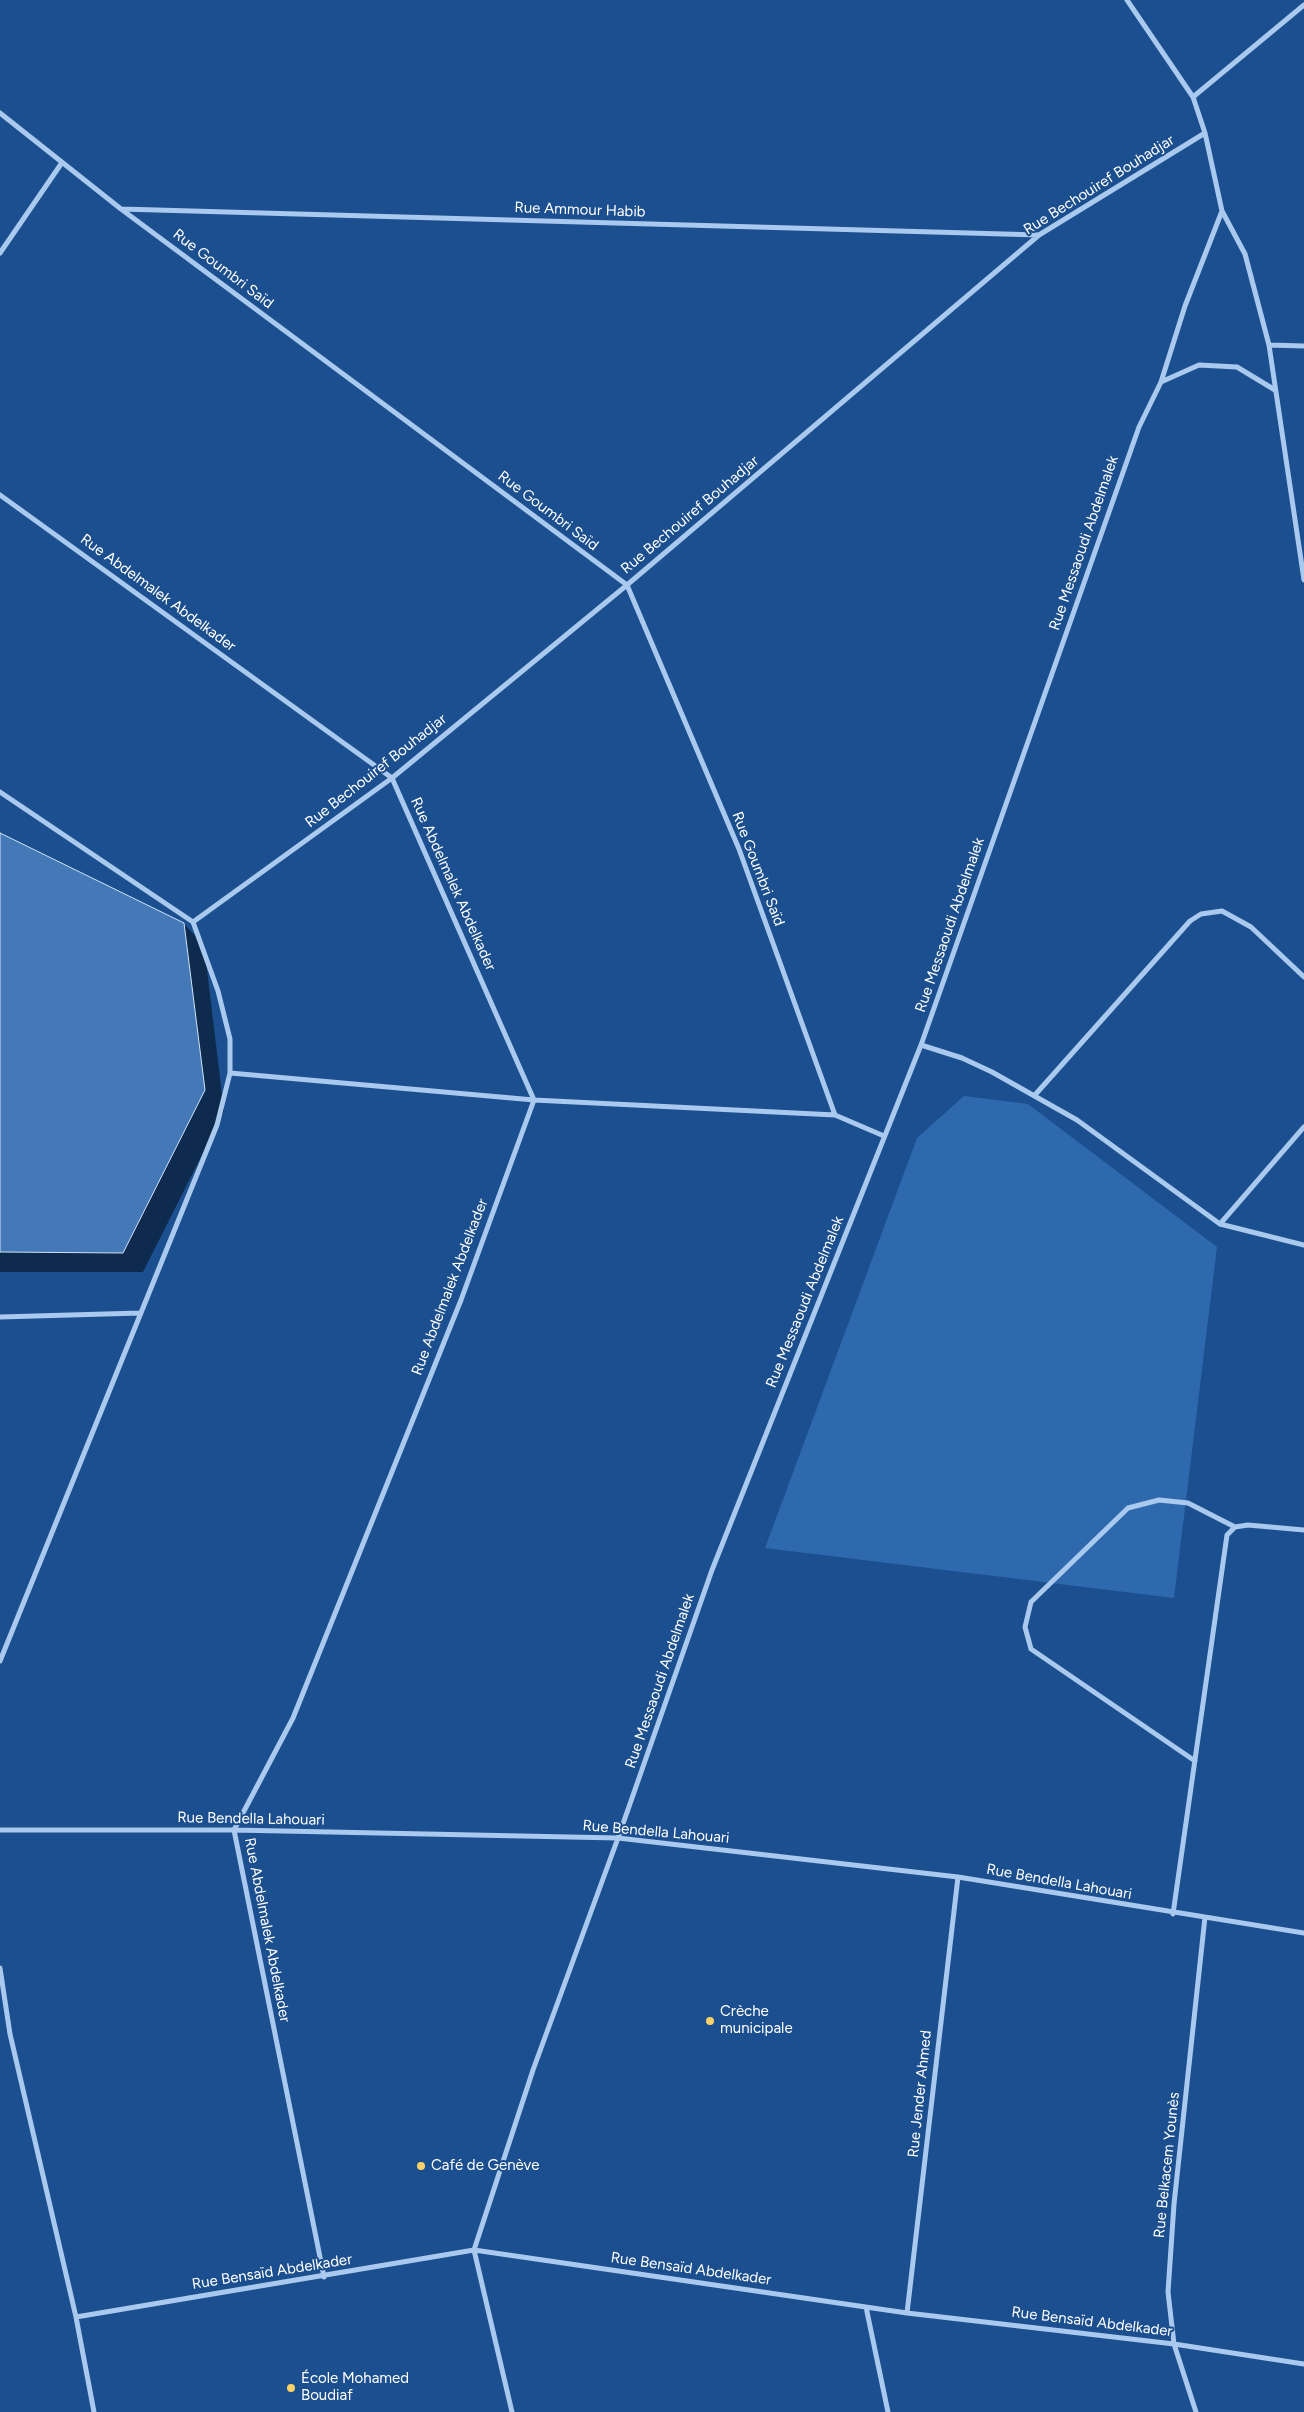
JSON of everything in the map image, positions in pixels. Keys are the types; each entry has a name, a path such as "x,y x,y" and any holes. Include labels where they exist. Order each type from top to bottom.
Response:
{"street":[{"path":"1127,0 1194,97 1205,133 1222,211 1245,254 1269,345 1304,580"},
{"path":"1194,97 1304,5"},
{"name":"Rue Goumbri Saïd","path":"0,113 61,164 627,585 739,849 835,1115"},
{"name":"Rue Bechouiref Bouhadjar","path":"193,922 392,778 627,585 1038,236 1205,133"},
{"path":"0,253 61,164"},
{"name":"Rue Ammour Habib","path":"121,209 1038,236"},
{"name":"Rue Messaoudi Abdelmalek","path":"474,2250 533,2070 618,1838 712,1570 921,1045 1138,427 1161,382 1185,306 1222,211"},
{"path":"1269,345 1304,346"},
{"path":"1161,382 1199,365 1237,367 1275,390"},
{"name":"Rue Abdelmalek Abdelkader","path":"0,495 392,778 534,1100 461,1300 293,1718 234,1830 324,2276"},
{"path":"0,792 193,922 218,991 230,1039 230,1073 217,1125 0,1661"},
{"path":"1034,1096 1190,921 1201,914 1222,911 1251,927 1304,977"},
{"path":"921,1045 984,1068 1077,1120 1220,1224 1304,1245"},
{"path":"230,1073 534,1100 835,1115 884,1136"},
{"path":"1220,1224 1304,1126"},
{"path":"0,1317 140,1313"},
{"path":"1195,1761 1031,1649 1025,1627 1031,1602 1128,1508 1159,1500 1188,1503 1235,1526 1248,1525 1304,1530"},
{"path":"1173,1914 1227,1536 1235,1526"},
{"name":"Rue Bendella Lahouari","path":"0,1830 234,1830 618,1838 958,1877 1173,1914 1205,1917 1304,1933"},
{"name":"Rue Jender Ahmed","path":"908,2313 958,1877"},
{"name":"Rue Belkacem Younès","path":"1196,2412 1174,2344 1168,2292 1174,2204 1205,1917"},
{"path":"0,1968 10,2034 76,2317 94,2412"},
{"path":"474,2250 512,2412"},
{"name":"Rue Bensaïd Abdelkader","path":"76,2317 474,2250 908,2313 1174,2344 1304,2364"},
{"path":"866,2307 888,2412"}],"shaded area":[{"path":"964,1096 1028,1104 1217,1247 1174,1598 765,1548 917,1138"}],"building":[{"path":"0,833 184,923 205,1090 123,1253 0,1252"}],"place":[{"name":"Crèche municipale","path":"710,2021"},
{"name":"Café de Genève","path":"421,2166"},
{"name":"École Mohamed Boudiaf","path":"291,2388"}]}
